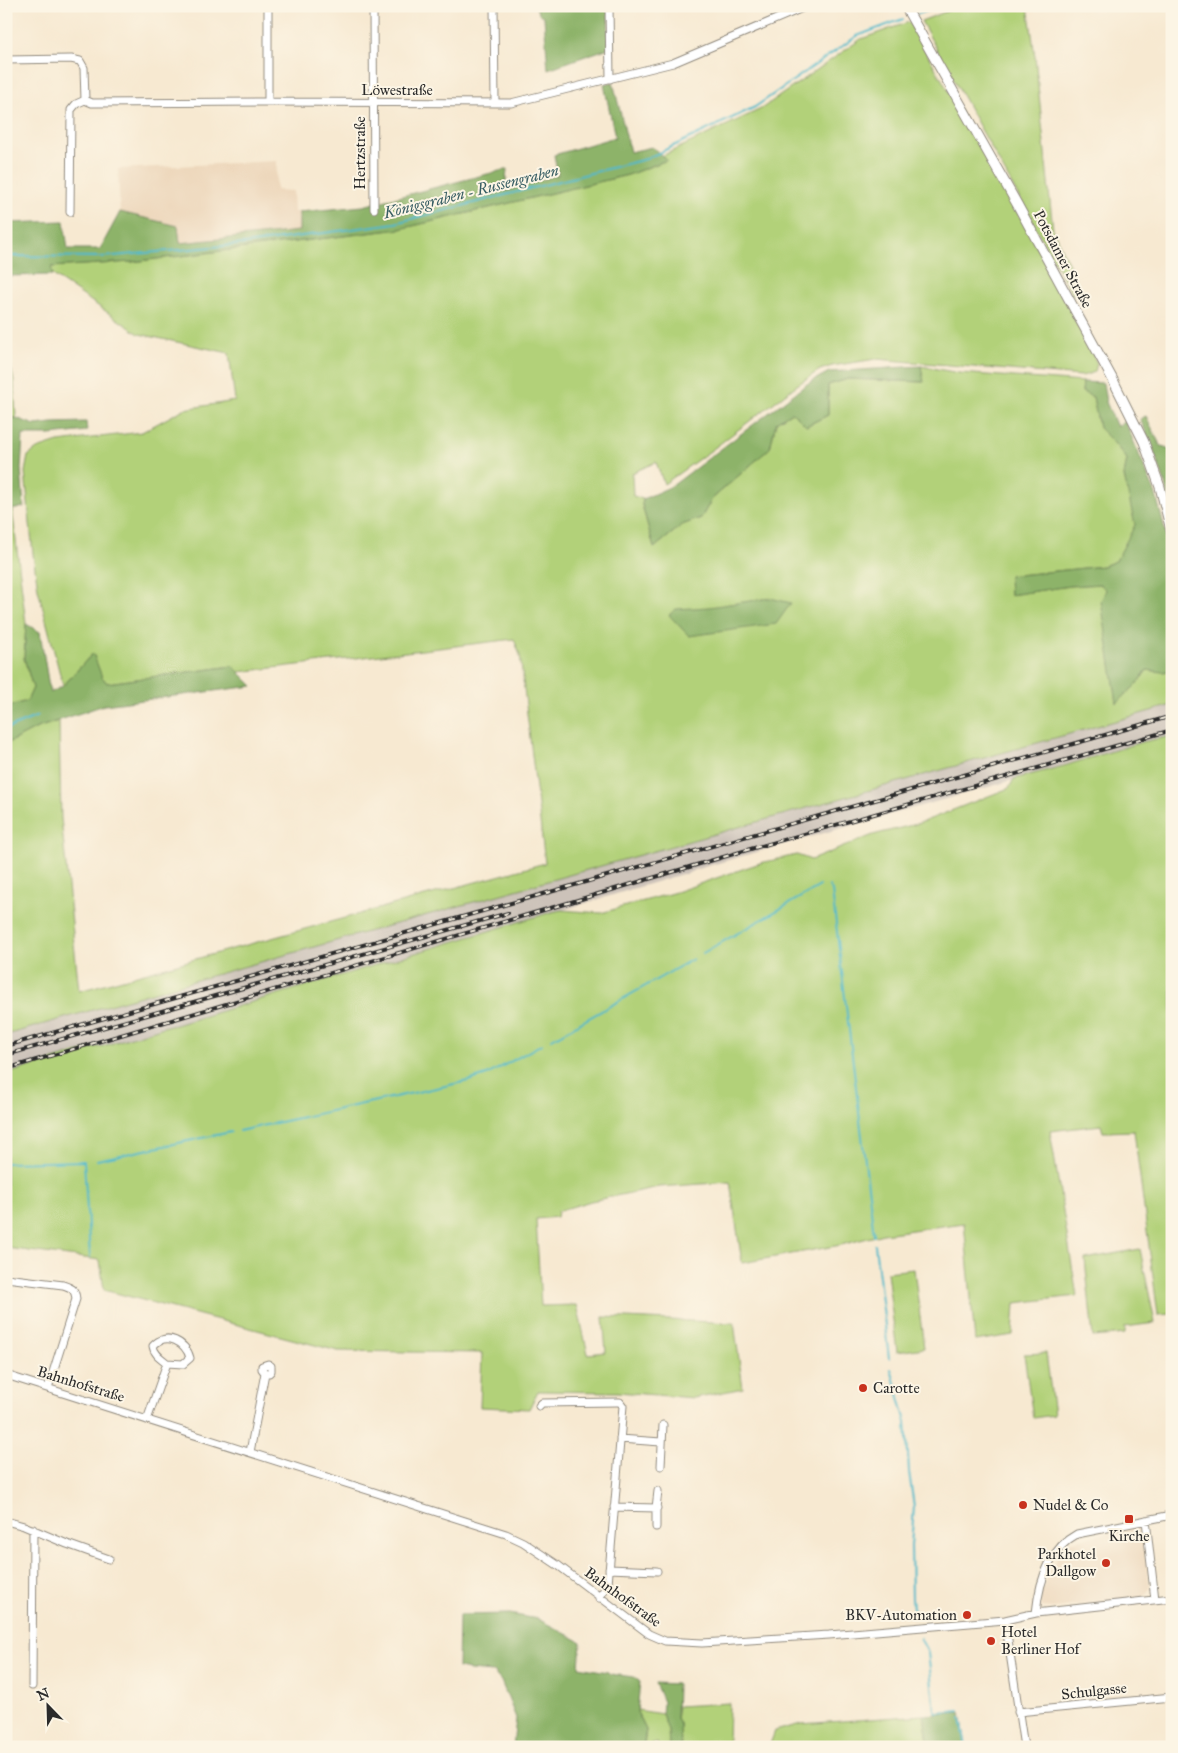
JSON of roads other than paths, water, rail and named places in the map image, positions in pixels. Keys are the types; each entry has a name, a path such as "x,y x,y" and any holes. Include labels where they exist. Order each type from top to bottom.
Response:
{"street":[{"path":"268,6 268,102"},
{"name":"Hertzstraße","path":"373,6 374,210"},
{"path":"494,6 495,104"},
{"path":"609,6 610,79"},
{"name":"Löwestraße","path":"84,100 92,103 511,103 673,63 807,6"},
{"name":"Potsdamer Straße","path":"906,6 1113,380 1144,442 1160,487 1172,534"},
{"path":"6,60 71,59 80,61 84,68 84,100 76,104 71,110 70,212"},
{"path":"6,1278 63,1285 75,1291 76,1299 48,1388"},
{"path":"169,1339 183,1344 189,1352 190,1358 183,1364 167,1363 153,1350 156,1342 169,1339"},
{"path":"148,1420 167,1363"},
{"path":"250,1452 266,1373"},
{"name":"Bahnhofstraße","path":"6,1376 506,1534 523,1542 559,1566 599,1598 654,1637 670,1642 723,1642 1005,1620 1036,1612 1172,1598"},
{"path":"539,1406 542,1403 620,1402 623,1409 608,1584 599,1598"},
{"path":"661,1466 663,1425"},
{"path":"620,1439 662,1442"},
{"path":"656,1527 658,1491"},
{"path":"614,1507 657,1508"},
{"path":"1036,1612 1038,1589 1058,1547 1066,1539 1077,1534 1172,1515"},
{"path":"1146,1520 1155,1600"},
{"path":"6,1521 33,1529 66,1544 109,1558"},
{"path":"32,1686 33,1529"},
{"path":"609,1569 657,1571"},
{"path":"1005,1620 1024,1747"},
{"name":"Schulgasse","path":"1018,1712 1172,1697"}],"waterway":[{"path":"918,14 941,6"},
{"name":"Königsgraben - Russengraben","path":"6,256 102,257 245,244 395,223 646,159 755,107 857,36 903,19"},
{"path":"6,729 38,716"},
{"path":"703,953 820,886"},
{"path":"829,886 832,891 874,1235"},
{"path":"552,1039 693,959"},
{"path":"239,1131 468,1081 487,1075 542,1044"},
{"path":"97,1160 231,1132"},
{"path":"6,1163 84,1161 90,1257"},
{"path":"875,1245 889,1358"},
{"path":"891,1369 906,1422 909,1472 914,1507 911,1546 914,1618"},
{"path":"920,1638 928,1653 935,1711 937,1713 960,1711"},
{"path":"961,1718 966,1747"}],"railway":[{"path":"6,1046 1172,716"},
{"path":"6,1069 747,850 1172,730"},
{"path":"6,1055 508,913"}],"place":[{"name":"Carotte","path":"863,1388"},
{"name":"Nudel & Co","path":"1023,1505"},
{"name":"Kirche","path":"1129,1519"},
{"name":"Parkhotel Dallgow","path":"1106,1563"},
{"name":"BKV-Automation","path":"967,1615"},
{"name":"Hotel Berliner Hof","path":"991,1641"}]}
